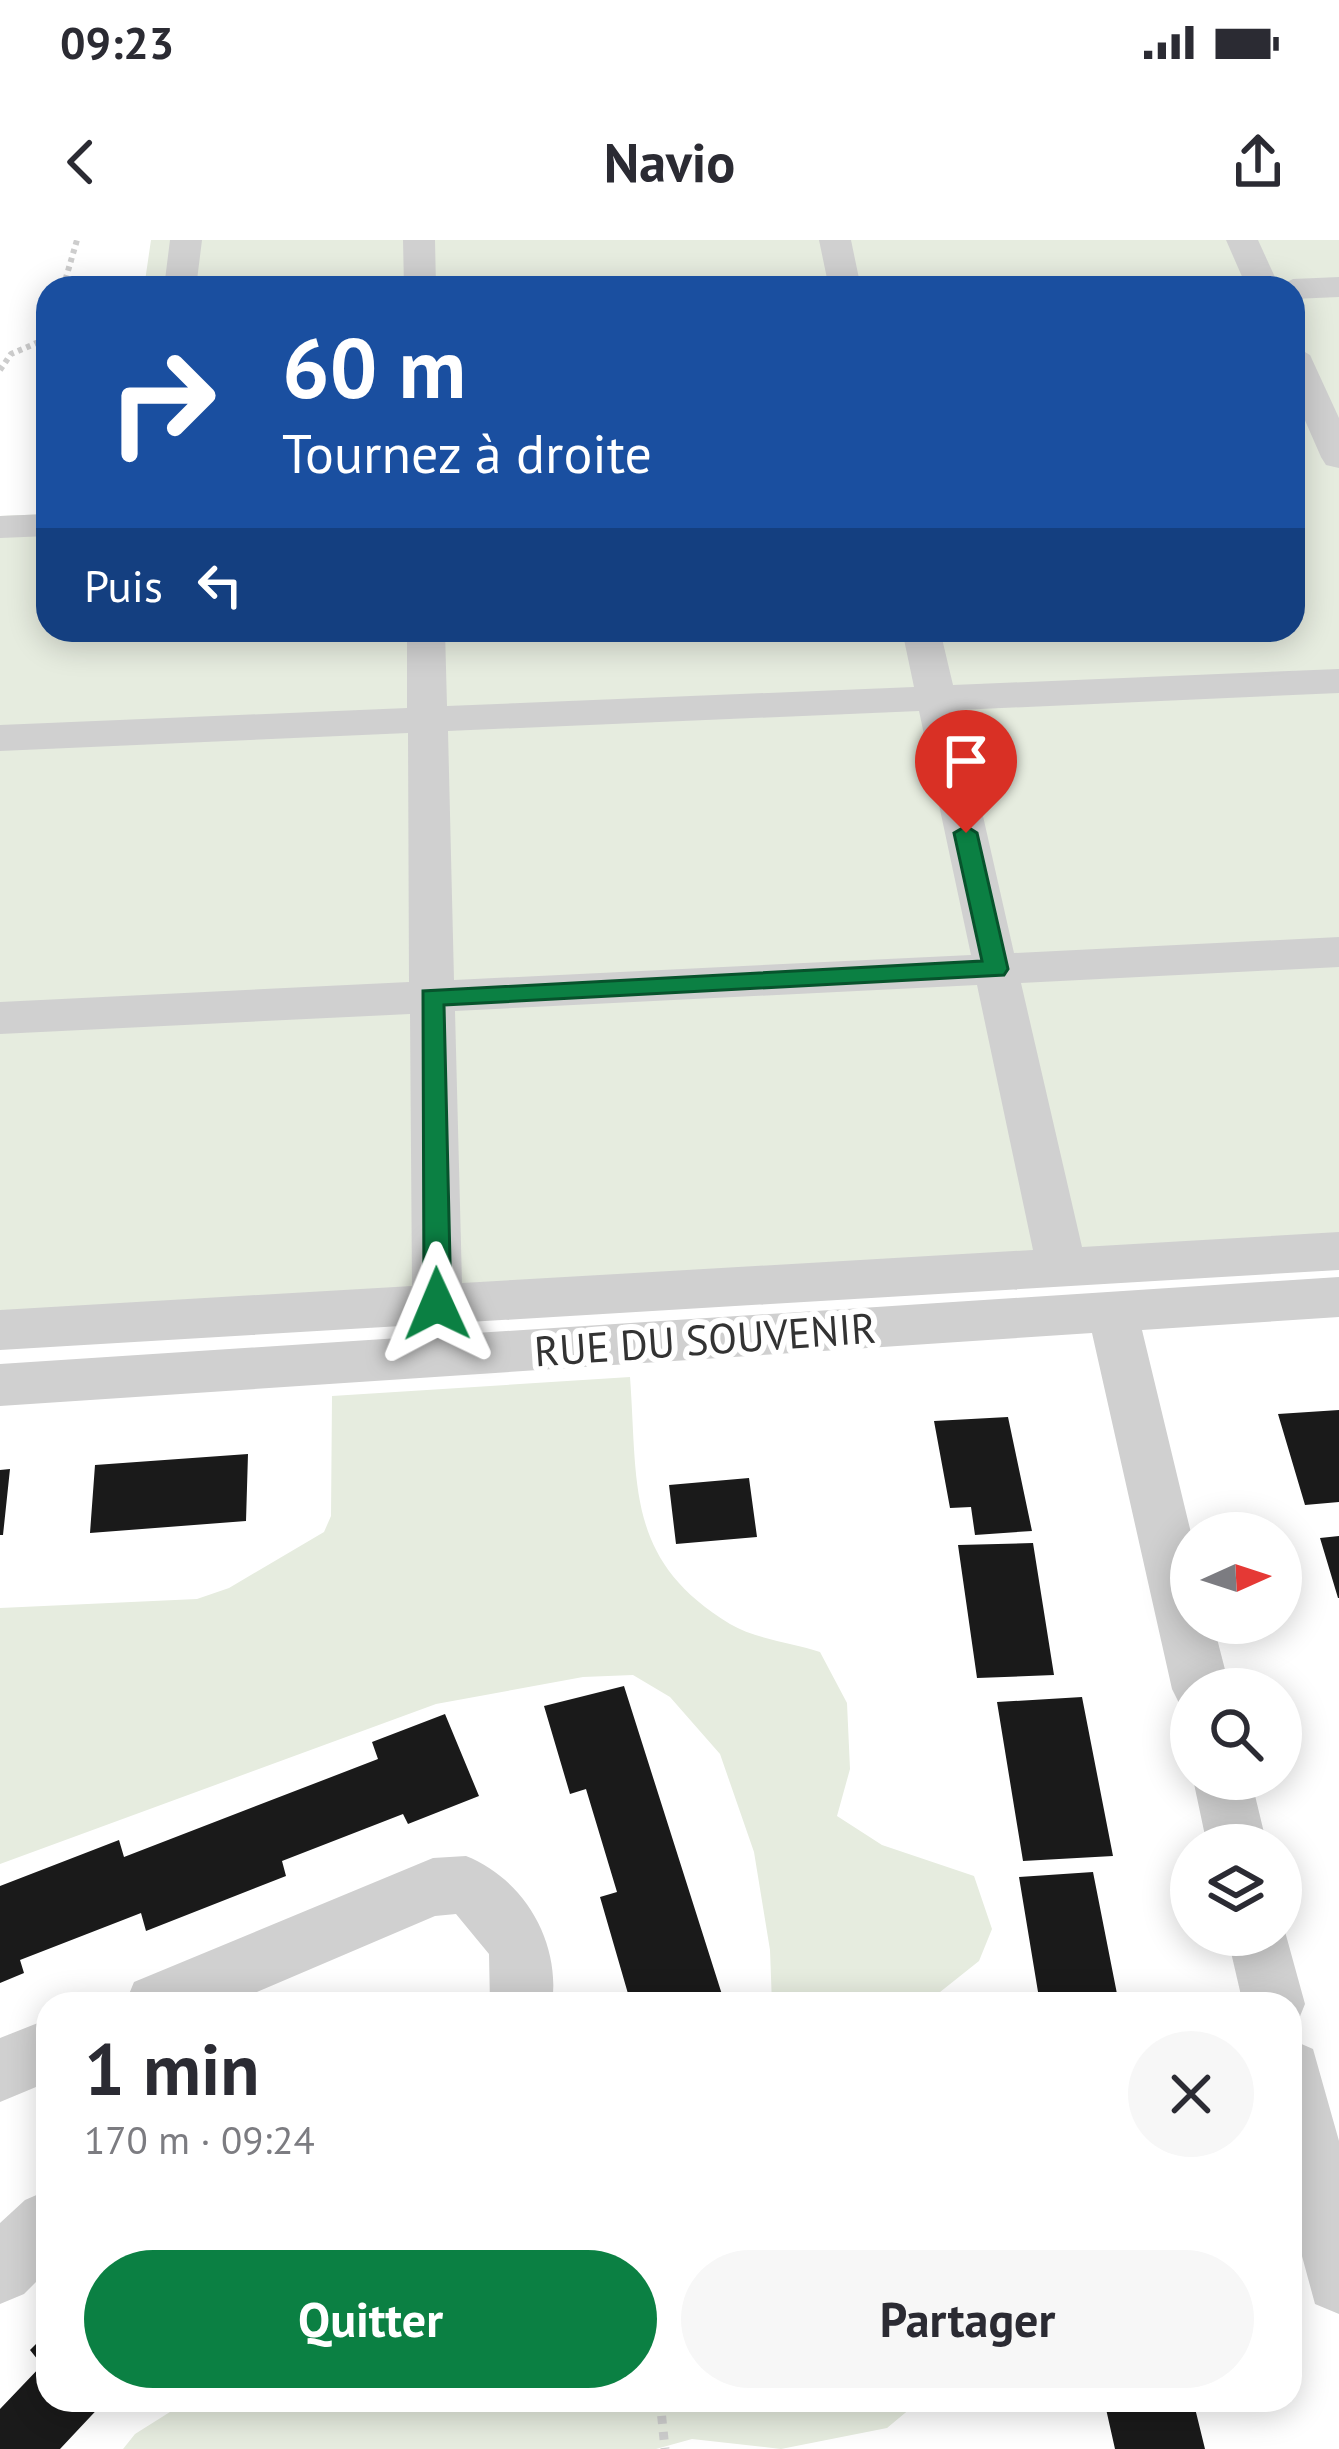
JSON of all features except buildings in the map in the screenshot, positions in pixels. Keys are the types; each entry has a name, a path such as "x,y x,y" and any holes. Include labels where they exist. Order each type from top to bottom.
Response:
{"street":[{"path":"182,276 186,240"},
{"path":"419,240 420,276"},
{"path":"835,240 842,276"},
{"path":"1242,240 1258,276"},
{"path":"1305,288 1339,287"},
{"path":"1305,389 1331,463"},
{"path":"0,527 36,526"},
{"path":"426,642 437,1304"},
{"path":"924,642 1062,1268"},
{"path":"0,738 1339,680"},
{"path":"0,1018 1339,952"},
{"path":"0,1330 1339,1251"},
{"name":"RUE DU SOUVENIR","path":"0,1385 1339,1297"},
{"path":"1112,1310 1196,1668"},
{"path":"184,1992 433,1887 466,1885 492,1905 518,1944 524,1992"},
{"path":"1263,1956 1271,1992"},
{"path":"0,2070 36,2055"},
{"path":"1302,2122 1339,2280"},
{"path":"0,2270 36,2236"}],"path":[{"path":"66,276 77,240"},
{"path":"0,370 10,354 36,343"},
{"path":"661,2412 665,2449"}],"shaded area":[{"path":"151,240 1339,240 1339,1269 0,1349 0,516 36,514 36,642 1305,642 1305,276 146,276"},
{"path":"630,1377 637,1486 654,1546 671,1574 730,1624 820,1652 847,1703 850,1769 837,1816 882,1845 974,1876 992,1929 979,1961 940,1992 772,1992 770,1950 754,1852 720,1754 670,1697 633,1675 583,1677 436,1704 0,1864 0,1608 197,1599 229,1588 324,1532 331,1516 332,1396"},
{"path":"170,2412 906,2412 887,2428 781,2449 692,2439 656,2449 123,2449 135,2434"}],"route":[{"path":"437,1304 432,997 996,969 966,833"}]}
